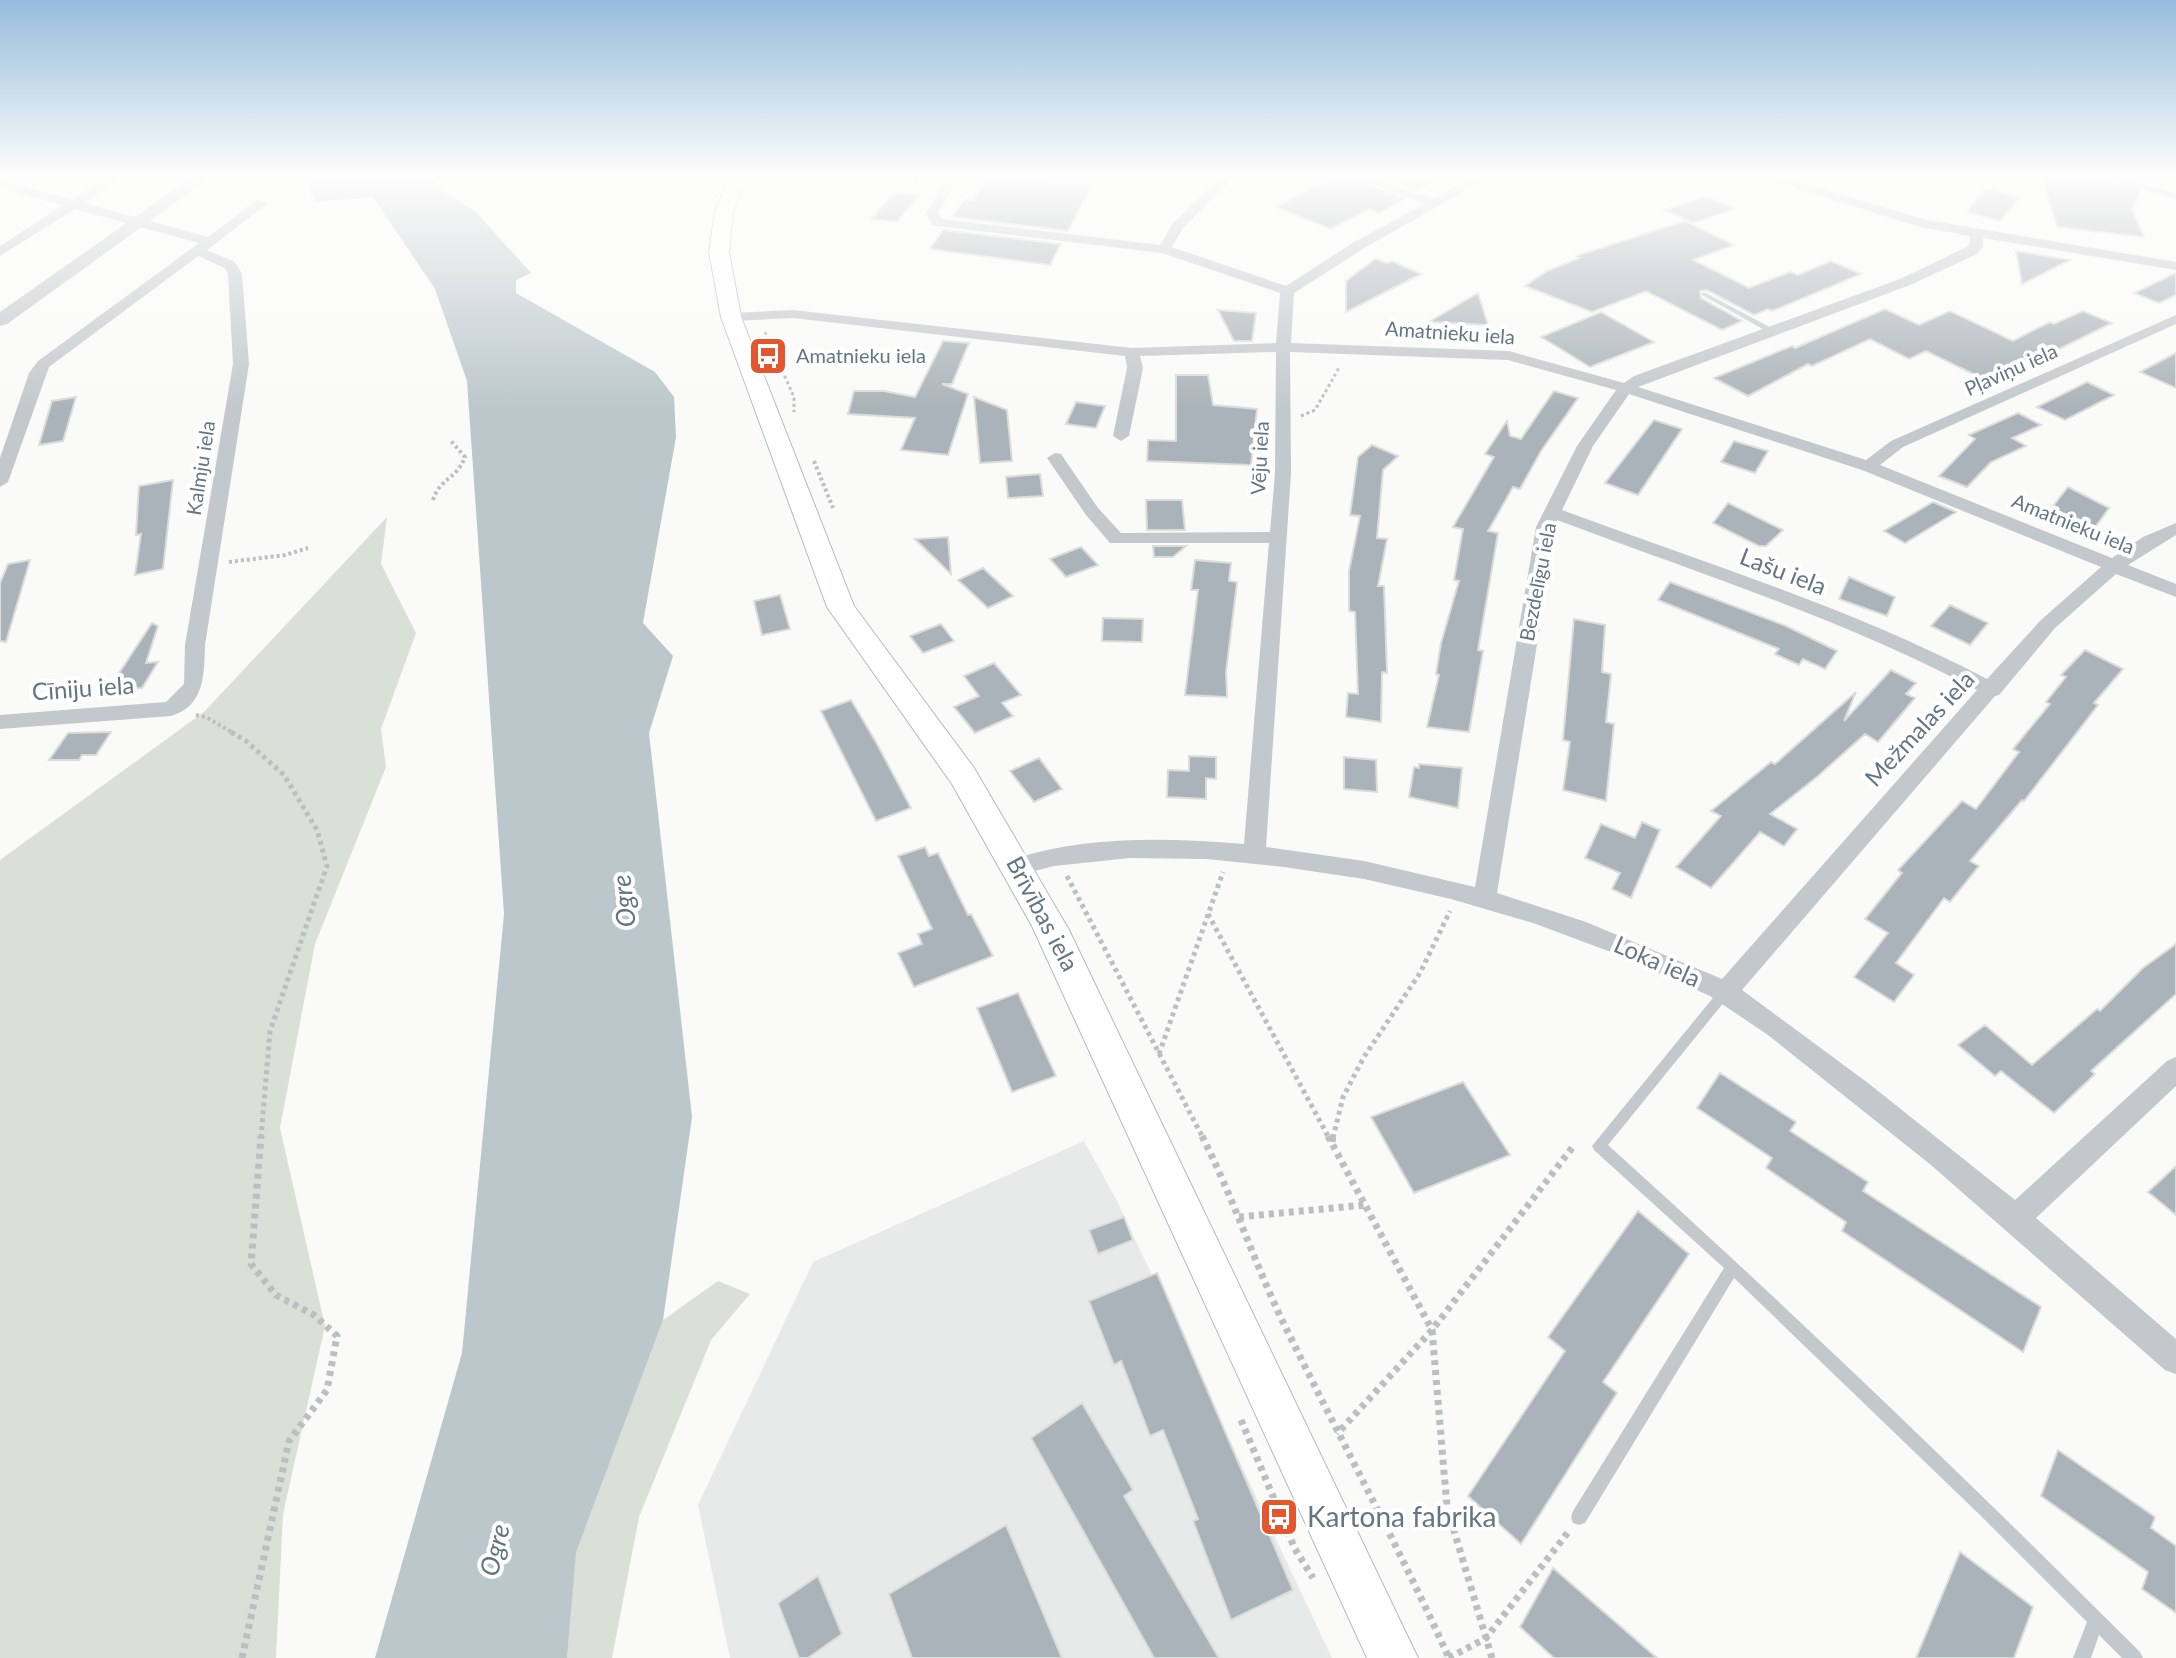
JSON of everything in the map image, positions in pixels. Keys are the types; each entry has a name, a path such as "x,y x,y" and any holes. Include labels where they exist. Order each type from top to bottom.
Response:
{"main road":[{"name":"Brīvības iela","path":"719,254 731,317 841,607 863,644 961,774 1019,866 1069,964 1393,1658"}],"street":[{"path":"0,320 93,254"},
{"path":"0,482 4,463 43,364 190,254"},
{"name":"Kalmju iela","path":"171,709 185,698 194,684 195,645 241,364 235,274 230,265 214,254"},
{"path":"1180,254 1287,291 1345,254"},
{"name":"Bezdelīgu iela","path":"1475,894 1545,527 1585,446 1626,388 1639,379 1905,282 1965,254"},
{"path":"2104,254 2176,266"},
{"name":"Vēju iela","path":"1242,853 1276,537 1285,423 1283,347 1287,291"},
{"name":"Amatnieku iela","path":"731,317 793,314 1132,352 1283,347 1509,356 1626,388 1868,466 2176,591"},
{"name":"Pļaviņu iela","path":"1868,466 1897,444 2176,319"},
{"path":"1121,436 1135,368 1132,352"},
{"path":"1055,458 1096,518 1116,539 1276,537"},
{"name":"Lašu iela","path":"1552,512 1852,625 1943,664 1992,690"},
{"name":"Mežmalas iela","path":"1725,992 1896,793 1992,690 2048,624 2115,565 2149,541 2176,528"},
{"name":"Cīniju iela","path":"0,722 171,709"},
{"name":"Loka iela","path":"1019,866 1056,855 1132,849 1242,853 1354,868 1475,894 1627,947 1725,992 1909,1129 2017,1217 2176,1359"},
{"path":"2017,1217 2176,1069"}],"lane":[{"path":"1704,294 1773,331"},
{"path":"1725,992 1599,1146 1733,1267 1986,1509 2134,1658"},
{"path":"1579,1517 1733,1267"},
{"path":"2082,1658 2095,1622"}],"path":[{"path":"1285,423 1315,410 1350,349"},
{"path":"433,500 437,487 460,471 465,457 451,441"},
{"path":"208,564 285,555 308,548"},
{"path":"171,709 206,717 246,741 284,775 317,830 327,866 293,956 270,1031 251,1264 276,1295 314,1315 337,1336 327,1390 289,1441 242,1658"},
{"path":"1159,1054 1208,914 1242,853"},
{"path":"1332,1143 1343,1097 1364,1057 1420,973 1449,913 1475,894"},
{"path":"1208,914 1432,1330 1447,1507 1492,1658"},
{"path":"1337,1434 1432,1330 1575,1144"},
{"path":"1239,1217 1365,1205"},
{"path":"1449,1658 1486,1638 1579,1517"}],"shaded area":[{"path":"387,517 381,564 416,633 381,729 386,767 315,944 280,1128 325,1326 283,1514 276,1658 0,1658 0,860 204,712"},
{"path":"1084,1141 1116,1199 1332,1658 730,1658 698,1505 813,1262"},
{"path":"718,1281 750,1294 711,1340 639,1517 612,1658 567,1658 575,1552 663,1320"}],"water":[{"name":"Ogre","path":"412,254 514,254 531,273 516,280 516,293 655,372 674,397 676,437 643,623 673,656 649,733 692,1117 663,1320 576,1552 567,1658 375,1658 462,1353 504,914 467,381 435,289"}],"building":[{"path":"970,254 1056,254 1050,265"},
{"path":"1708,254 1693,260 1749,288 1790,272 1798,275 1831,261 1861,274 1772,311 1768,309 1754,315 1707,290 1700,291 1701,298 1742,321 1722,330 1646,291 1592,312 1525,286 1547,271 1580,258 1576,256"},
{"path":"2017,254 2070,260 2022,284"},
{"path":"1375,259 1387,263 1392,261 1421,274 1346,312 1346,281"},
{"path":"2176,273 2176,295 2159,303 2134,293"},
{"path":"1478,293 1488,325 1429,322"},
{"path":"1885,309 1919,325 1950,311 2013,341 2050,322 2054,324 2083,311 2112,323 2059,349 2029,359 1988,381 1926,351 1909,359 1870,339 1812,366 1808,364 1748,396 1714,378 1792,346 1795,348"},
{"path":"1218,310 1256,313 1252,341 1234,341"},
{"path":"1601,312 1654,342 1590,367 1541,337"},
{"path":"943,341 969,343 952,384 942,384 968,394 948,455 901,450 915,418 848,414 854,391 884,391 915,397"},
{"path":"2176,353 2176,388 2140,372"},
{"path":"1176,375 1208,375 1213,405 1257,409 1251,465 1147,461 1148,440 1176,441"},
{"path":"2087,382 2114,395 2065,420 2037,407"},
{"path":"1554,391 1578,398 1541,451 1520,489 1513,487 1488,531 1498,533 1478,650 1483,651 1469,732 1427,727 1439,675 1436,674 1441,643 1459,581 1454,580 1463,529 1453,527 1494,457 1485,454 1507,421 1510,436 1521,439"},
{"path":"76,397 63,441 39,445 52,401"},
{"path":"974,397 1007,410 1012,461 980,463"},
{"path":"1076,402 1105,406 1096,428 1066,424"},
{"path":"2018,413 2041,425 2012,438 2026,446 1991,462 1967,487 1939,476 1975,439 1969,435"},
{"path":"1654,420 1682,429 1638,495 1605,483"},
{"path":"1734,441 1768,451 1755,473 1721,462"},
{"path":"1372,445 1398,456 1383,470 1377,538 1387,539 1378,586 1384,586 1387,673 1382,672 1381,722 1346,717 1348,693 1358,694 1355,612 1349,611 1349,571 1360,516 1350,515 1358,457"},
{"path":"1040,474 1043,496 1008,498 1006,477"},
{"path":"173,480 163,569 135,575 141,534 136,535 139,486"},
{"path":"2068,487 2109,508 2088,537 2043,519"},
{"path":"1146,500 1182,500 1185,530 1147,530"},
{"path":"1933,502 1956,512 1905,543 1884,531"},
{"path":"1728,503 1783,530 1766,546 1759,546 1713,523"},
{"path":"948,537 951,574 915,539"},
{"path":"1153,546 1186,546 1173,557 1154,557"},
{"path":"1081,547 1098,565 1066,577 1050,559"},
{"path":"30,560 6,642 0,641 0,583 8,564"},
{"path":"1195,560 1231,563 1229,581 1237,582 1226,672 1227,697 1185,695 1198,590 1191,590"},
{"path":"983,568 1013,596 988,608 958,580"},
{"path":"1849,577 1895,597 1887,616 1839,599"},
{"path":"1670,582 1786,626 1837,651 1825,669 1803,659 1799,665 1775,654 1779,649 1658,600"},
{"path":"780,595 790,629 762,635 754,601"},
{"path":"1950,605 1988,623 1970,645 1931,626"},
{"path":"1103,618 1143,619 1142,642 1102,641"},
{"path":"1574,619 1605,625 1602,672 1611,674 1606,722 1614,724 1606,801 1563,790 1570,742 1563,740"},
{"path":"152,623 158,626 146,663 158,662 142,688 108,690"},
{"path":"941,624 954,641 923,653 910,636"},
{"path":"2085,650 2123,669 2094,703 2098,705 2024,801 1970,861 1979,866 1950,902 1944,898 1896,963 1914,975 1894,1002 1854,977 1888,933 1865,919 1902,873 1898,870 1962,801 1976,809 2019,752 2013,749 2050,704 2046,702 2066,677 2061,675"},
{"path":"994,663 1021,695 1002,703 1013,716 975,733 954,707 979,696 964,676"},
{"path":"1891,670 1916,683 1906,694 1915,698 1878,742 1865,734 1770,814 1797,829 1784,846 1760,832 1711,888 1676,867 1721,816 1711,811 1771,762 1775,764 1856,692 1844,721"},
{"path":"851,700 911,808 876,821 821,711"},
{"path":"111,732 96,755 82,755 79,760 49,760 68,733"},
{"path":"1189,756 1216,757 1216,779 1206,778 1206,799 1167,797 1168,770 1189,771"},
{"path":"1344,757 1376,760 1377,792 1344,789"},
{"path":"1039,758 1062,789 1034,802 1010,771"},
{"path":"1419,764 1462,768 1458,808 1409,797 1414,767 1419,768"},
{"path":"1642,822 1660,830 1631,898 1612,889 1620,873 1585,858 1601,824 1635,838"},
{"path":"925,847 929,856 938,853 968,915 971,914 993,956 914,987 898,953 922,944 918,934 932,929 898,856"},
{"path":"2176,944 2176,994 2091,1071 2095,1074 2054,1113 2001,1071 1995,1076 1958,1045 1985,1025 2032,1065 2097,1009 2100,1011 2143,968"},
{"path":"1018,993 1056,1076 1012,1092 977,1008"},
{"path":"1720,1073 1796,1122 1790,1131 1868,1182 1863,1191 2041,1307 2023,1352 1842,1231 1846,1222 1766,1168 1772,1158 1697,1108"},
{"path":"1463,1082 1510,1155 1414,1193 1371,1117"},
{"path":"2176,1166 2176,1215 2148,1192"},
{"path":"1638,1211 1689,1254 1603,1382 1617,1393 1521,1544 1468,1496 1565,1351 1548,1337"},
{"path":"1124,1217 1133,1240 1098,1254 1089,1230"},
{"path":"1157,1273 1293,1590 1231,1620 1193,1521 1198,1519 1163,1430 1150,1436 1121,1361 1114,1365 1089,1301"},
{"path":"1082,1403 1133,1490 1124,1496 1219,1658 1154,1658 1031,1438"},
{"path":"2058,1450 2155,1517 2151,1528 2176,1546 2176,1613 2142,1589 2148,1572 2041,1496"},
{"path":"1006,1525 1062,1658 912,1658 889,1594"},
{"path":"1960,1552 2033,1607 2014,1658 1916,1658"},
{"path":"1553,1568 1657,1658 1554,1658 1520,1627"},
{"path":"818,1576 842,1634 808,1658 799,1658 778,1603"}],"place":[{"name":"Amatnieku iela","path":"768,356"},
{"name":"Kartona fabrika","path":"1279,1517"}]}
